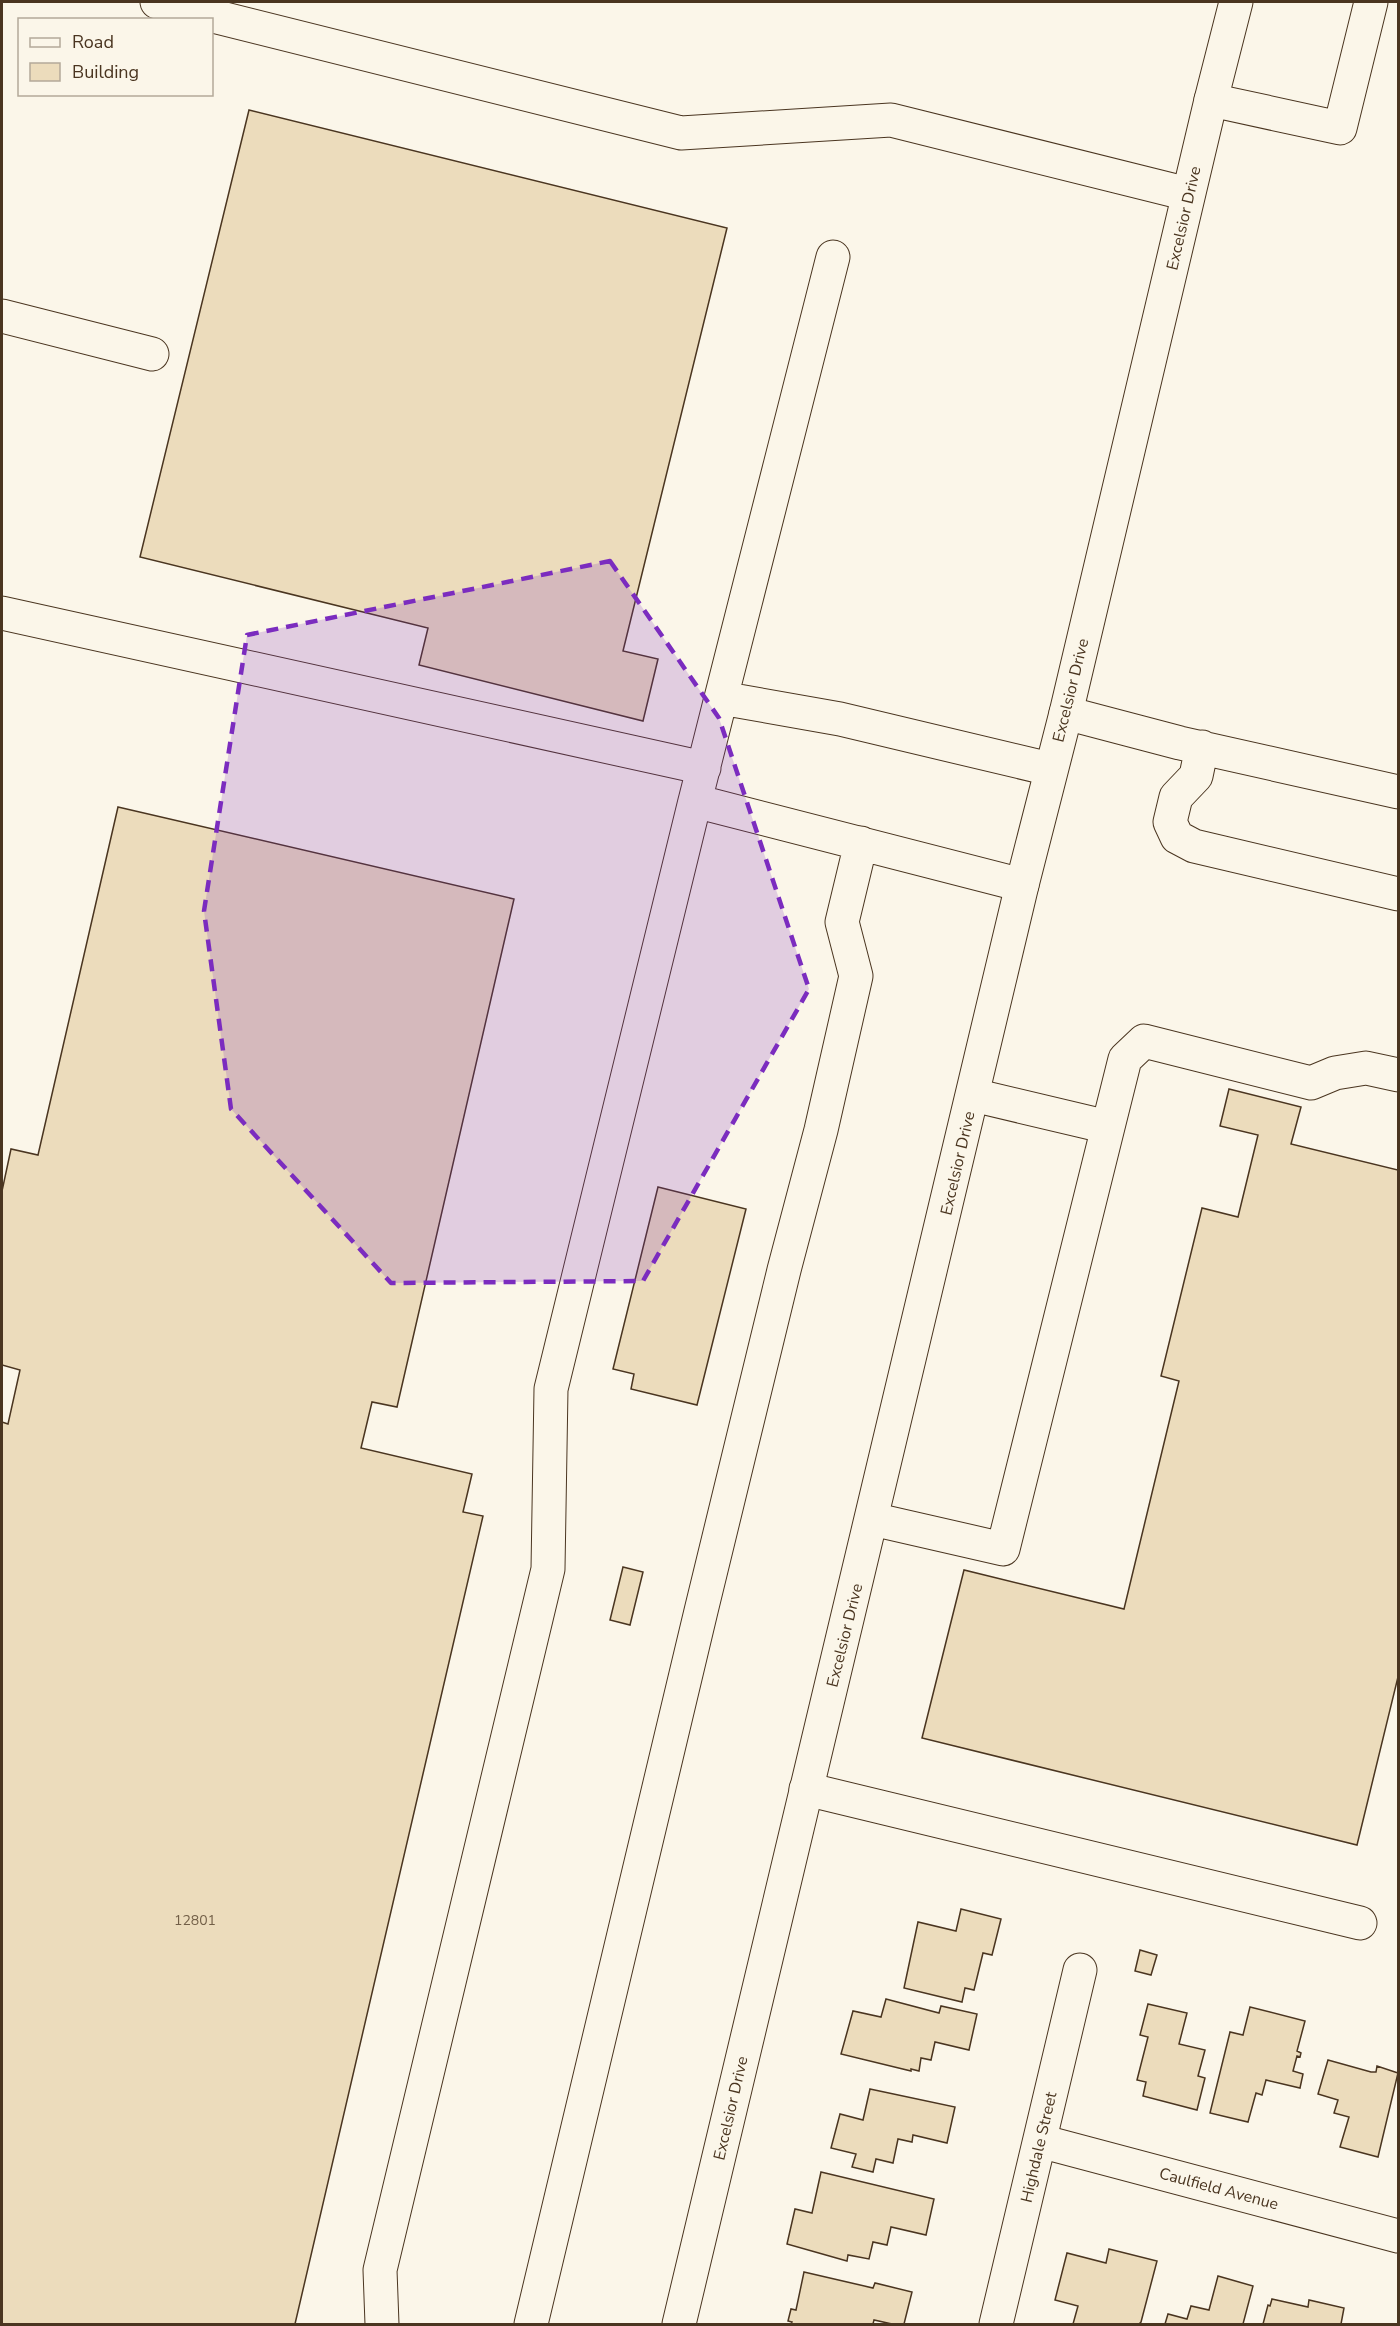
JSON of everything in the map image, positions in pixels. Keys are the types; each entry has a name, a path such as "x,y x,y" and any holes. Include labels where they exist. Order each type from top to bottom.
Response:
{"main road":[{"path":"157,2 681,133 891,120 1188,194"},
{"name":"Excelsior Drive","path":"679,2325 1022,885 1066,713 1188,194 1236,2"},
{"path":"1211,100 1340,128 1371,2"},
{"path":"382,2325 380,2270 548,1569 551,1389 695,801 832,257"},
{"path":"2,316 152,354"},
{"path":"2,613 704,768"},
{"path":"721,698 840,719 1050,769"},
{"path":"1066,713 1398,792"},
{"path":"1202,747 1196,776 1176,797 1170,822 1177,837 1194,846 1398,894"},
{"path":"695,801 1022,885"},
{"path":"531,2325 698,1622 784,1270 821,1130 854,987 856,976 842,922 861,843"},
{"path":"872,1519 1003,1549 1125,1059 1144,1041 1311,1083 1335,1072 1366,1068 1398,1075"},
{"path":"973,1095 1108,1127"},
{"path":"806,1789 1360,1923"},
{"name":"Highdale Street","path":"996,2325 1080,1970"},
{"name":"Caulfield Avenue","path":"1040,2141 1398,2236"}],"highlighted area":[{"path":"610,561 719,718 809,989 643,1281 391,1283 231,1109 204,911 247,635"}],"building":[{"path":"249,110 727,228 623,651 658,659 643,721 419,665 428,628 140,557"},
{"path":"118,807 514,899 397,1407 372,1402 361,1448 472,1474 463,1512 483,1516 295,2324 2,2324 2,1422 8,1424 20,1370 2,1365 2,1191 11,1149 38,1155"},
{"path":"1229,1089 1301,1107 1291,1144 1398,1170 1398,1677 1357,1845 922,1738 964,1570 1124,1609 1179,1381 1161,1376 1202,1208 1238,1217 1258,1135 1220,1126"},
{"path":"658,1187 746,1209 697,1405 631,1389 634,1374 613,1369"},
{"path":"623,1567 643,1572 630,1625 610,1620"},
{"path":"961,1909 1001,1919 992,1955 983,1953 974,1990 965,1988 962,2002 904,1988 918,1922 956,1931"},
{"path":"1140,1950 1157,1955 1151,1975 1135,1971"},
{"path":"886,1999 939,2013 941,2006 977,2014 969,2050 935,2042 931,2060 921,2058 919,2071 841,2054 853,2011 881,2017"},
{"path":"1148,2004 1187,2013 1179,2044 1205,2050 1198,2076 1205,2078 1197,2110 1143,2096 1146,2082 1137,2080 1148,2037 1140,2035"},
{"path":"1250,2007 1305,2021 1297,2051 1301,2053 1300,2057 1297,2056 1293,2071 1303,2074 1300,2088 1266,2080 1262,2095 1256,2093 1248,2122 1210,2113 1230,2032 1243,2035"},
{"path":"1328,2060 1371,2072 1376,2072 1377,2066 1398,2073 1378,2157 1340,2147 1349,2117 1334,2113 1338,2100 1318,2094"},
{"path":"870,2089 955,2107 947,2143 913,2135 912,2142 898,2139 893,2163 876,2159 873,2172 852,2167 856,2154 831,2148 840,2114 863,2120"},
{"path":"821,2172 934,2199 926,2235 891,2227 887,2245 873,2242 869,2259 848,2255 847,2261 787,2244 795,2209 812,2213"},
{"path":"1109,2249 1157,2261 1141,2322 1139,2324 1073,2324 1078,2306 1055,2300 1067,2253 1106,2263"},
{"path":"804,2272 873,2288 875,2283 912,2292 904,2324 874,2320 873,2324 791,2324 792,2322 788,2321 791,2309 796,2310"},
{"path":"1218,2276 1253,2286 1243,2324 1165,2324 1168,2314 1187,2319 1191,2306 1209,2310"},
{"path":"1272,2299 1308,2307 1309,2300 1344,2308 1341,2324 1263,2324"}]}
